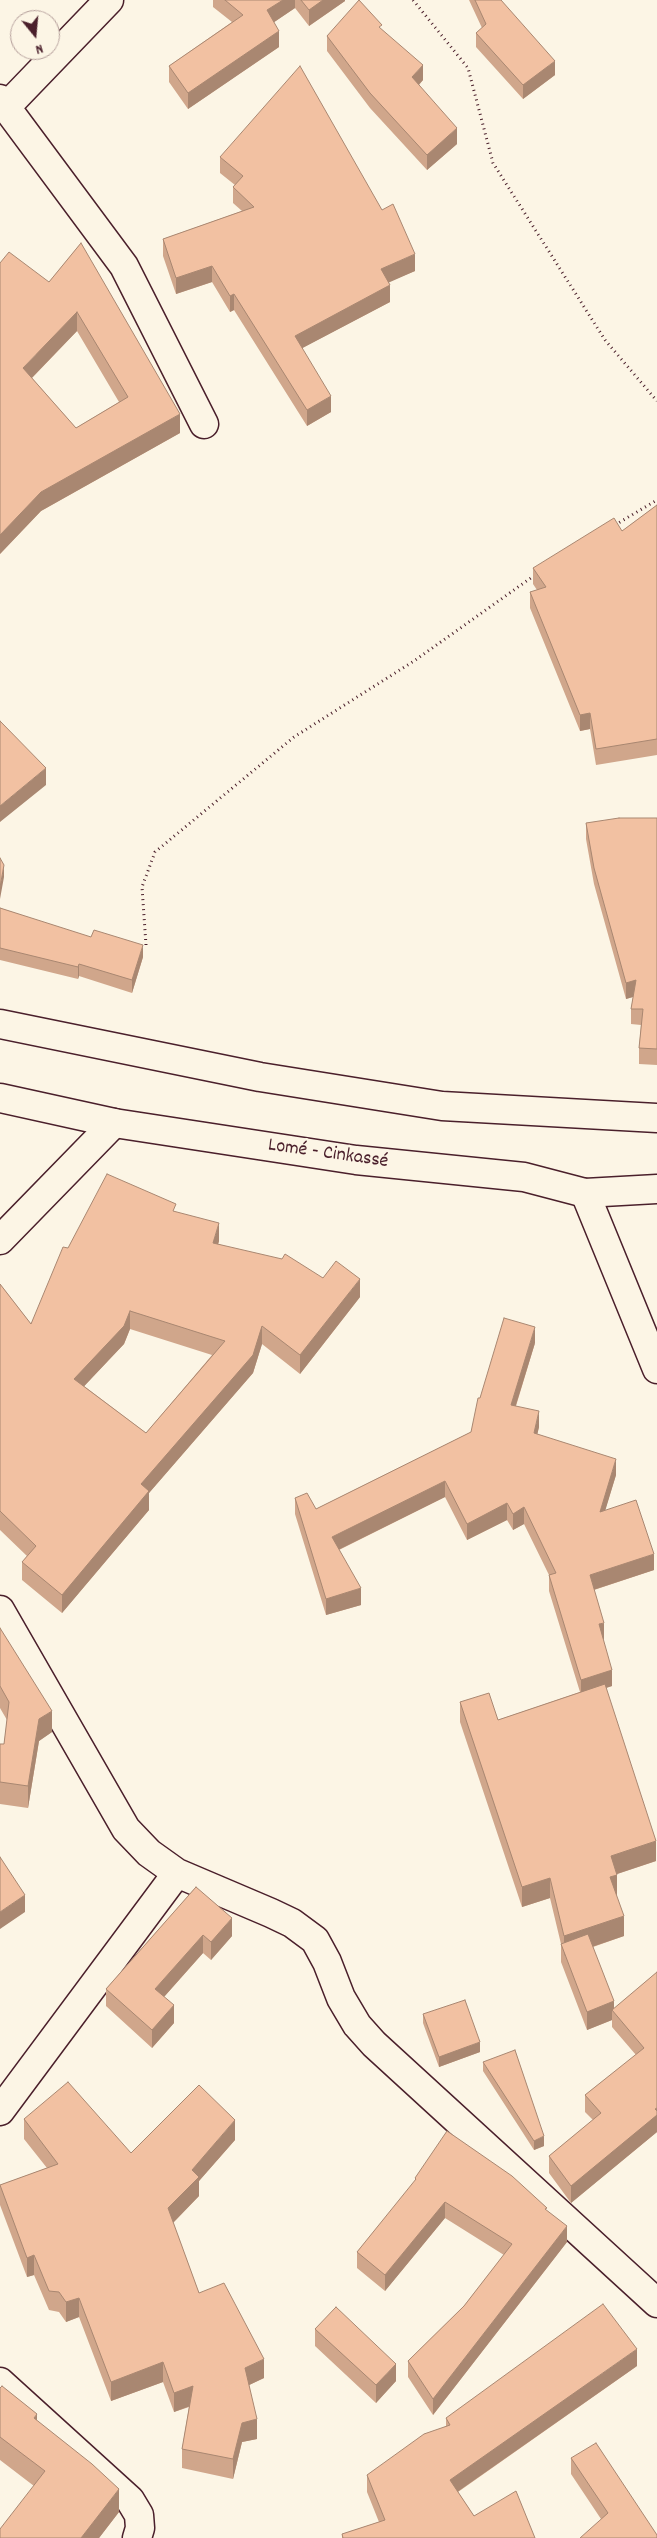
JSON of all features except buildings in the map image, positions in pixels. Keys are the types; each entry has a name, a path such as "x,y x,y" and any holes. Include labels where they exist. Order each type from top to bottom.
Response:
{"main road":[{"path":"109,0 3,102 124,266 204,424"},
{"path":"0,1024 260,1077 442,1106 657,1118"},
{"name":"Lomé - Cinkassé","path":"0,1098 114,1123 356,1160 524,1177 585,1193 657,1189"},
{"path":"0,1240 114,1123"},
{"path":"585,1193 657,1369"},
{"path":"0,1610 126,1829 149,1853 177,1873 285,1920 315,1940 345,2005 357,2025 374,2044 657,2303"},
{"path":"0,2111 177,1873"},
{"path":"0,2382 130,2500 139,2515 140,2528 137,2538"}],"path":[{"path":"413,0 468,68 493,163 605,340 657,401"},
{"path":"607,530 657,500"},
{"path":"146,945 142,887 154,852 294,737 414,661 540,572"}]}
